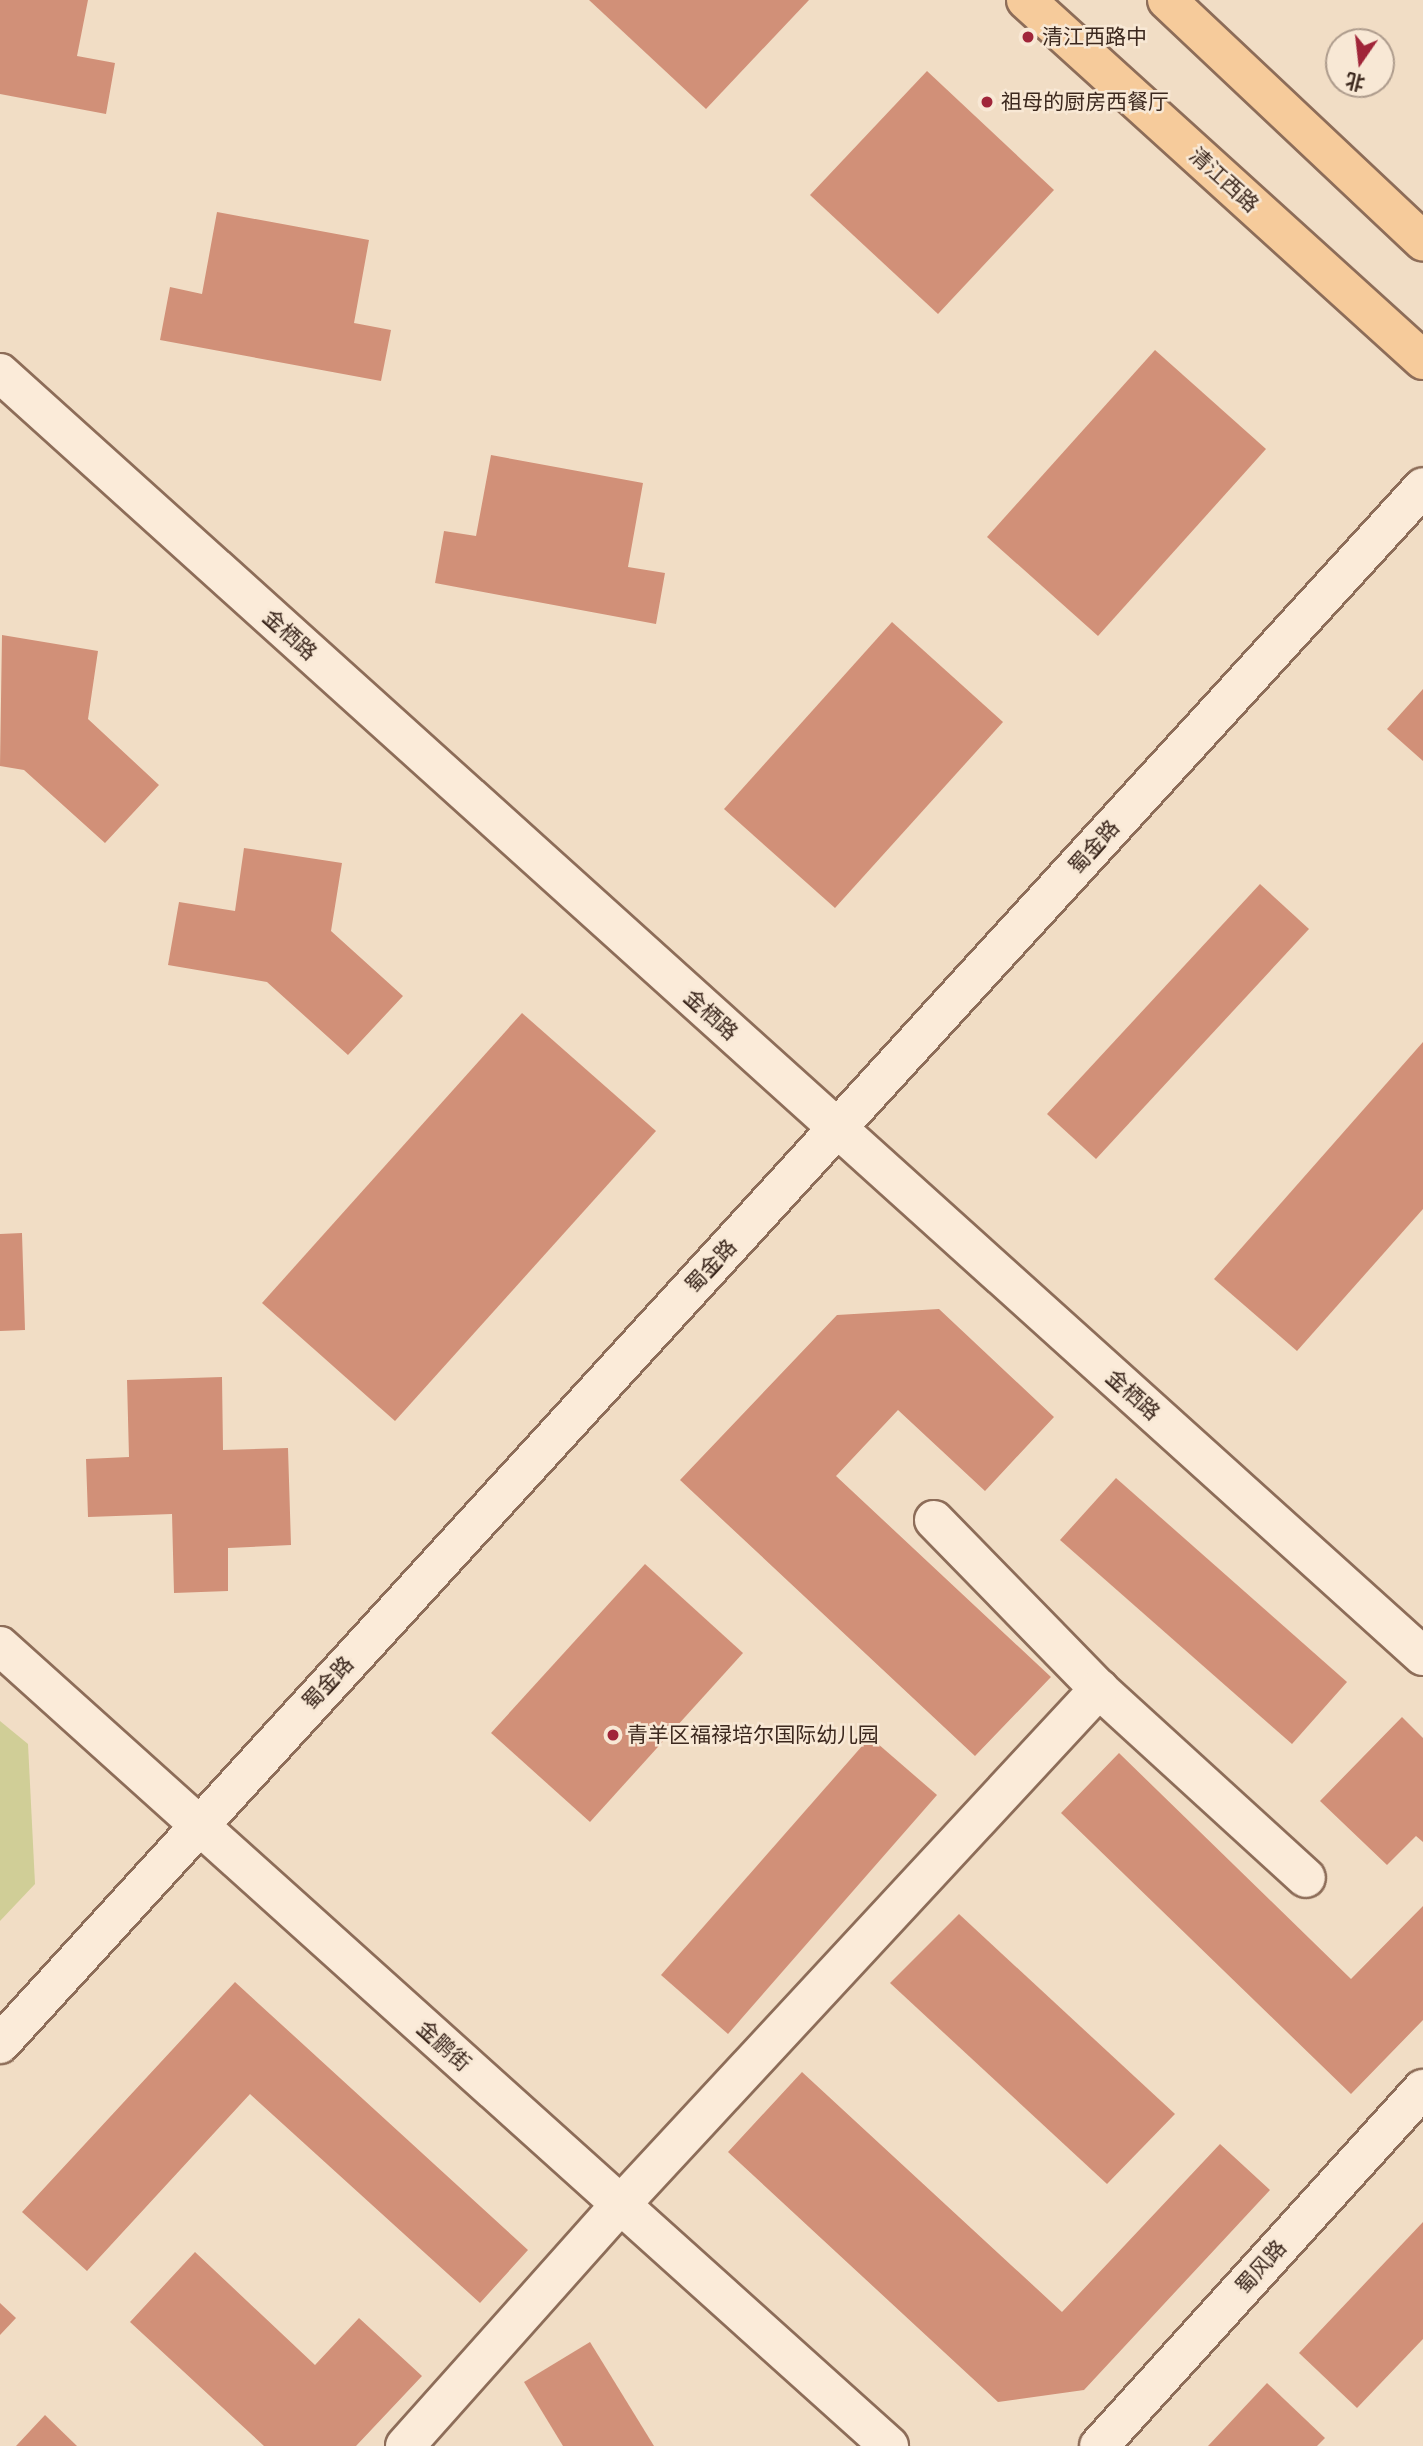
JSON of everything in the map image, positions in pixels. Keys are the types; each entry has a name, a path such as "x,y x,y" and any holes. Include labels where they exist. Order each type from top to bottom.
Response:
{"main road":[{"name":"清江西路","path":"1026,0 1423,360"},
{"path":"1167,0 1423,242"}],"street":[{"name":"金栖路","path":"0,373 1423,1656"},
{"name":"蜀金路","path":"0,2045 1423,486"},
{"path":"934,1520 1099,1689 1306,1878"},
{"name":"金鹏街","path":"0,1646 889,2446"},
{"path":"405,2446 621,2205 1099,1689"},
{"name":"蜀风路","path":"1098,2446 1423,2089"}],"shaded area":[{"path":"0,1721 28,1744 35,1884 0,1921"}],"building":[{"path":"0,0 88,0 77,56 115,63 106,114 0,94"},
{"path":"589,0 809,0 706,109"},
{"path":"927,71 1054,190 938,314 810,195"},
{"path":"217,212 369,240 354,323 391,330 381,381 160,340 170,287 202,294"},
{"path":"1155,350 1266,449 1098,636 987,537"},
{"path":"491,455 643,483 628,567 665,573 656,624 435,583 444,531 476,536"},
{"path":"892,622 1003,722 835,908 724,809"},
{"path":"2,635 98,651 88,719 159,785 105,843 24,770 0,766"},
{"path":"1423,689 1423,761 1387,729"},
{"path":"244,848 342,863 331,931 403,996 348,1055 267,982 168,965 179,902 235,911"},
{"path":"1260,884 1309,929 1096,1159 1047,1114"},
{"path":"522,1013 656,1131 395,1421 262,1303"},
{"path":"1423,1042 1423,1209 1297,1351 1214,1279"},
{"path":"22,1233 25,1330 0,1331 0,1234"},
{"path":"939,1309 1054,1417 985,1491 898,1410 836,1476 1051,1677 975,1756 680,1480 837,1315"},
{"path":"222,1377 223,1450 288,1448 291,1545 228,1548 228,1591 174,1593 172,1514 88,1517 86,1459 129,1457 127,1380"},
{"path":"1116,1478 1347,1682 1292,1744 1060,1540"},
{"path":"645,1564 743,1653 590,1822 491,1733"},
{"path":"1402,1717 1423,1738 1423,1842 1416,1836 1387,1865 1320,1801"},
{"path":"870,1737 937,1795 728,2034 661,1975"},
{"path":"1119,1753 1351,1979 1423,1906 1423,2020 1351,2094 1061,1813"},
{"path":"959,1914 1175,2114 1107,2184 890,1983"},
{"path":"235,1982 528,2250 480,2303 250,2094 87,2271 22,2212"},
{"path":"802,2072 1062,2312 1220,2144 1270,2190 1084,2390 998,2402 728,2152"},
{"path":"1423,2222 1423,2339 1357,2408 1299,2353"},
{"path":"195,2252 315,2365 359,2318 422,2376 356,2446 264,2446 130,2322"},
{"path":"0,2303 16,2318 0,2335"},
{"path":"590,2342 654,2446 563,2446 524,2382"},
{"path":"1267,2383 1325,2438 1317,2446 1208,2446"},
{"path":"45,2415 77,2446 16,2446"}],"place":[{"name":"清江西路中","path":"1028,37"},
{"name":"祖母的厨房西餐厅","path":"987,102"},
{"name":"青羊区福禄培尔国际幼儿园","path":"613,1735"}]}
